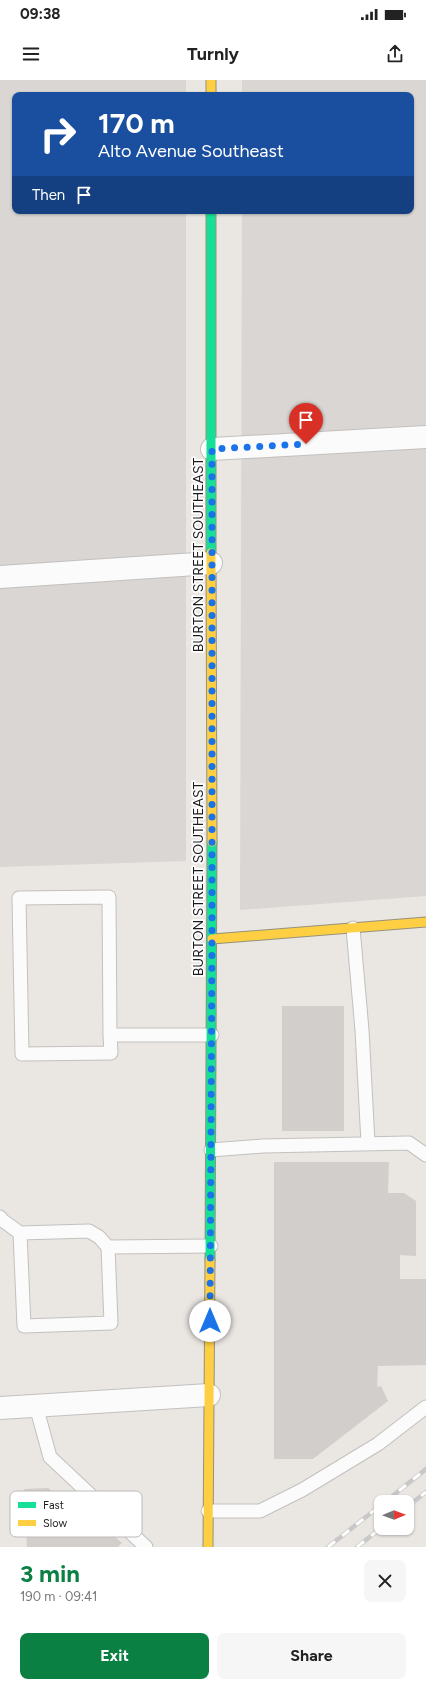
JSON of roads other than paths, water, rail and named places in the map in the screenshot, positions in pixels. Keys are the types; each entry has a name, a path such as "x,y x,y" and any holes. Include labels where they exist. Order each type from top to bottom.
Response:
{"main road":[{"path":"211,80 211,92"},
{"name":"BURTON STREET SOUTHEAST","path":"208,1547 212,1035 211,214"},
{"path":"212,939 426,922"}],"street":[{"path":"212,449 426,437"},
{"path":"0,577 211,563"},
{"path":"0,1408 209,1396"}],"lane":[{"path":"109,897 110,1036 110,1054 22,1054 20,898 109,897"},
{"path":"353,928 362,1030 368,1143"},
{"path":"110,1036 212,1035"},
{"path":"211,1150 263,1146 409,1143 426,1155"},
{"path":"0,1217 20,1233 89,1231 99,1237 108,1247 111,1323 24,1326 20,1233"},
{"path":"108,1247 210,1246"},
{"path":"36,1406 50,1457 86,1491"},
{"path":"208,1511 260,1510 274,1504 302,1490 378,1444 426,1407"},
{"path":"135,1537 146,1547"}],"railway":[{"path":"394,1495 426,1469"},
{"path":"414,1501 426,1492"},
{"path":"328,1547 374,1511"},
{"path":"357,1547 374,1534"}]}
